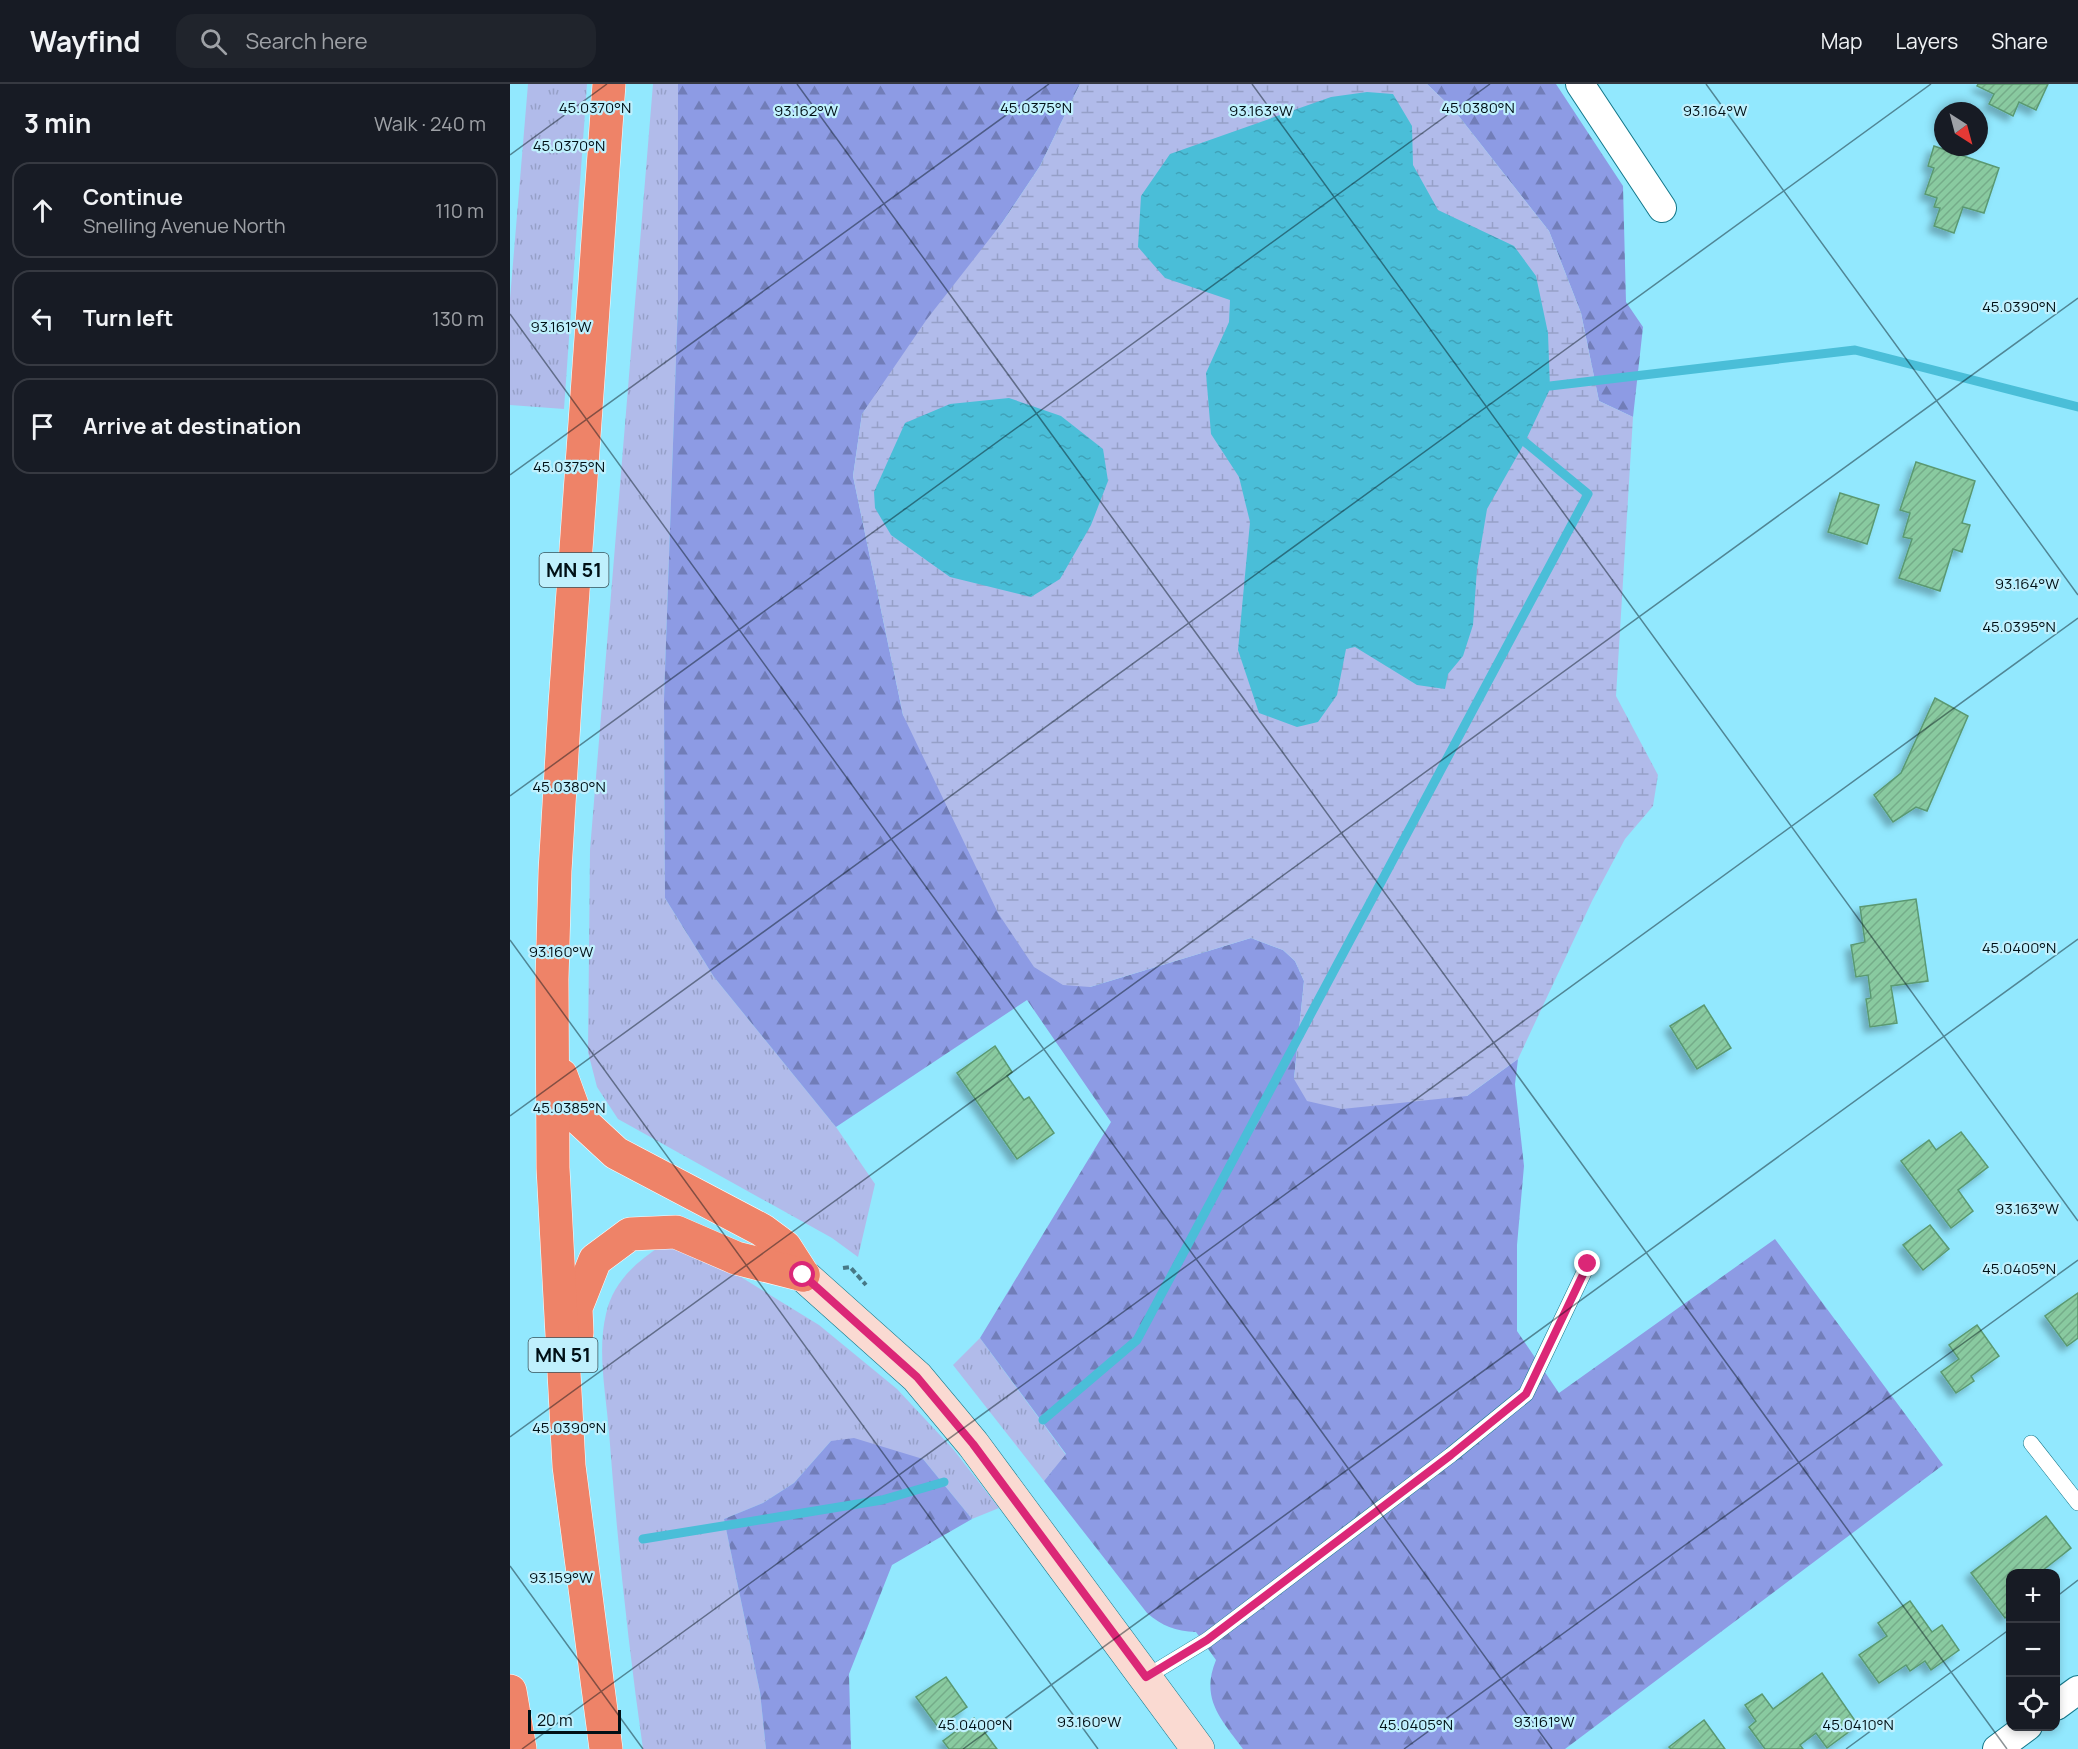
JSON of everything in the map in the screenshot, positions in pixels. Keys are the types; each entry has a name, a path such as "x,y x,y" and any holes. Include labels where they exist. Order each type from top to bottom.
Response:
{"highway":[{"name":"MN 51","path":"606,1749 569,1466 553,1168 552,978 555,871 609,84"},
{"path":"554,1056 576,1116 616,1153 762,1230 785,1247 803,1275"},
{"path":"578,1541 581,1396 576,1308 595,1260 630,1234 676,1232 736,1258 803,1275"},
{"path":"510,1691 520,1749"}],"street":[{"path":"1580,84 1662,208"},
{"path":"803,1275 924,1385 973,1444 1198,1749"},
{"path":"2060,1703 2078,1690"},
{"path":"1997,1749 2021,1731"}],"lane":[{"path":"1146,1677 1207,1640 1451,1455 1526,1394 1588,1264"},
{"path":"2031,1443 2078,1503"}],"green space":[{"path":"528,84 587,84 564,409 510,405 510,299"},
{"path":"653,84 678,84 678,302 664,699 665,898 714,977 836,1127 875,1184 858,1257 832,1238 618,1119 597,1087 588,1052 590,850"},
{"path":"678,84 1080,84 1040,166 1002,223 862,414 853,476 903,715 1090,987 1251,938 1283,950 1295,961 1304,981 1294,1079 1467,1096 1518,1059 1515,1084 1524,1166 1517,1245 1517,1331 1559,1393 1775,1239 1943,1465 1565,1749 1243,1749 1215,1708 1210,1686 1216,1660 1196,1632 1169,1627 1147,1613 1044,1481 1066,1454 980,1338 1111,1122 1027,1000 836,1127 714,977 665,898 664,699 678,302"},
{"path":"1080,84 1427,84 1454,110 1549,231 1581,313 1599,401 1633,417 1616,696 1658,775 1653,806 1625,839 1592,901 1518,1059 1467,1096 1342,1109 1307,1101 1294,1079 1304,981 1295,961 1283,950 1251,938 1090,987 1063,985 1034,967 998,913 903,715 853,476 862,414 927,319 1002,223 1040,166"},
{"path":"1427,84 1556,84 1623,186 1626,302 1643,327 1633,417 1599,401 1581,313 1549,231 1454,110"},
{"path":"662,1245 728,1269 819,1325 897,1389 953,1449 999,1508 972,1519 923,1459 831,1441 794,1483 763,1503 724,1519 760,1692 766,1749 643,1749 619,1551 602,1343 606,1314 614,1292 643,1258"},
{"path":"980,1338 1066,1455 1044,1481 953,1365"},
{"path":"854,1438 923,1459 972,1519 892,1565 849,1674 851,1749 766,1749 760,1692 724,1519 763,1503 794,1483 831,1441"}],"water":[{"path":"1367,92 1393,94 1412,126 1413,165 1438,210 1514,246 1536,276 1548,333 1550,389 1525,442 1487,509 1477,569 1473,625 1463,656 1448,674 1445,689 1417,685 1355,647 1346,649 1337,695 1318,722 1297,727 1259,713 1238,650 1250,522 1239,477 1211,434 1206,373 1229,322 1230,300 1165,278 1138,247 1141,196 1170,154 1331,97"},
{"path":"1009,398 1061,416 1103,449 1108,481 1091,525 1060,579 1031,597 950,577 891,535 875,508 874,492 905,423 950,404"}],"building":[{"path":"1978,84 2048,84 2036,110 2019,102 2013,116 1989,104 1994,94 1977,86"},
{"path":"1934,146 1934,156 1964,156 1999,168 1984,213 1963,207 1954,233 1934,226 1940,208 1934,207 1937,198 1925,194 1934,168 1928,166"},
{"path":"1916,462 1975,481 1962,523 1970,525 1962,552 1953,549 1940,591 1899,578 1912,539 1903,537 1910,513 1900,510"},
{"path":"1840,493 1879,505 1867,544 1828,532"},
{"path":"1935,698 1968,716 1927,811 1916,807 1893,822 1874,795 1901,773"},
{"path":"1916,899 1928,981 1891,986 1897,1023 1870,1027 1866,999 1871,998 1868,975 1856,977 1851,945 1865,942 1860,907"},
{"path":"1704,1005 1731,1048 1697,1069 1670,1026"},
{"path":"995,1046 1012,1072 1007,1076 1024,1100 1029,1097 1054,1133 1017,1159 957,1073"},
{"path":"1961,1132 1988,1167 1958,1190 1973,1211 1951,1228 1901,1161 1929,1140 1936,1150"},
{"path":"1930,1225 1949,1249 1923,1270 1903,1245"},
{"path":"2078,1293 2078,1338 2067,1346 2045,1316"},
{"path":"1977,1325 1999,1356 1971,1376 1974,1381 1956,1393 1941,1372 1959,1359 1949,1345"},
{"path":"2046,1516 2071,1548 2044,1569 2006,1569 2005,1618 1971,1573"},
{"path":"1910,1601 1932,1632 1942,1625 1959,1650 1931,1670 1925,1661 1910,1671 1906,1665 1879,1683 1859,1655 1887,1636 1878,1623"},
{"path":"1822,1673 1858,1725 1827,1748 1816,1733 1800,1745 1803,1749 1765,1749 1749,1727 1756,1721 1745,1705 1762,1694 1773,1709"},
{"path":"946,1677 967,1707 938,1727 916,1697"},
{"path":"974,1718 997,1749 949,1749 943,1741"},
{"path":"1704,1720 1725,1749 1671,1749 1669,1747"}],"waterway":[{"path":"1550,386 1855,350 2078,407"},
{"path":"1043,1420 1137,1340 1588,494 1525,442"},
{"path":"643,1539 882,1500 944,1482"}],"route":[{"path":"803,1275 917,1377 973,1444 1146,1677 1207,1640 1451,1455 1526,1394 1588,1264"}]}
